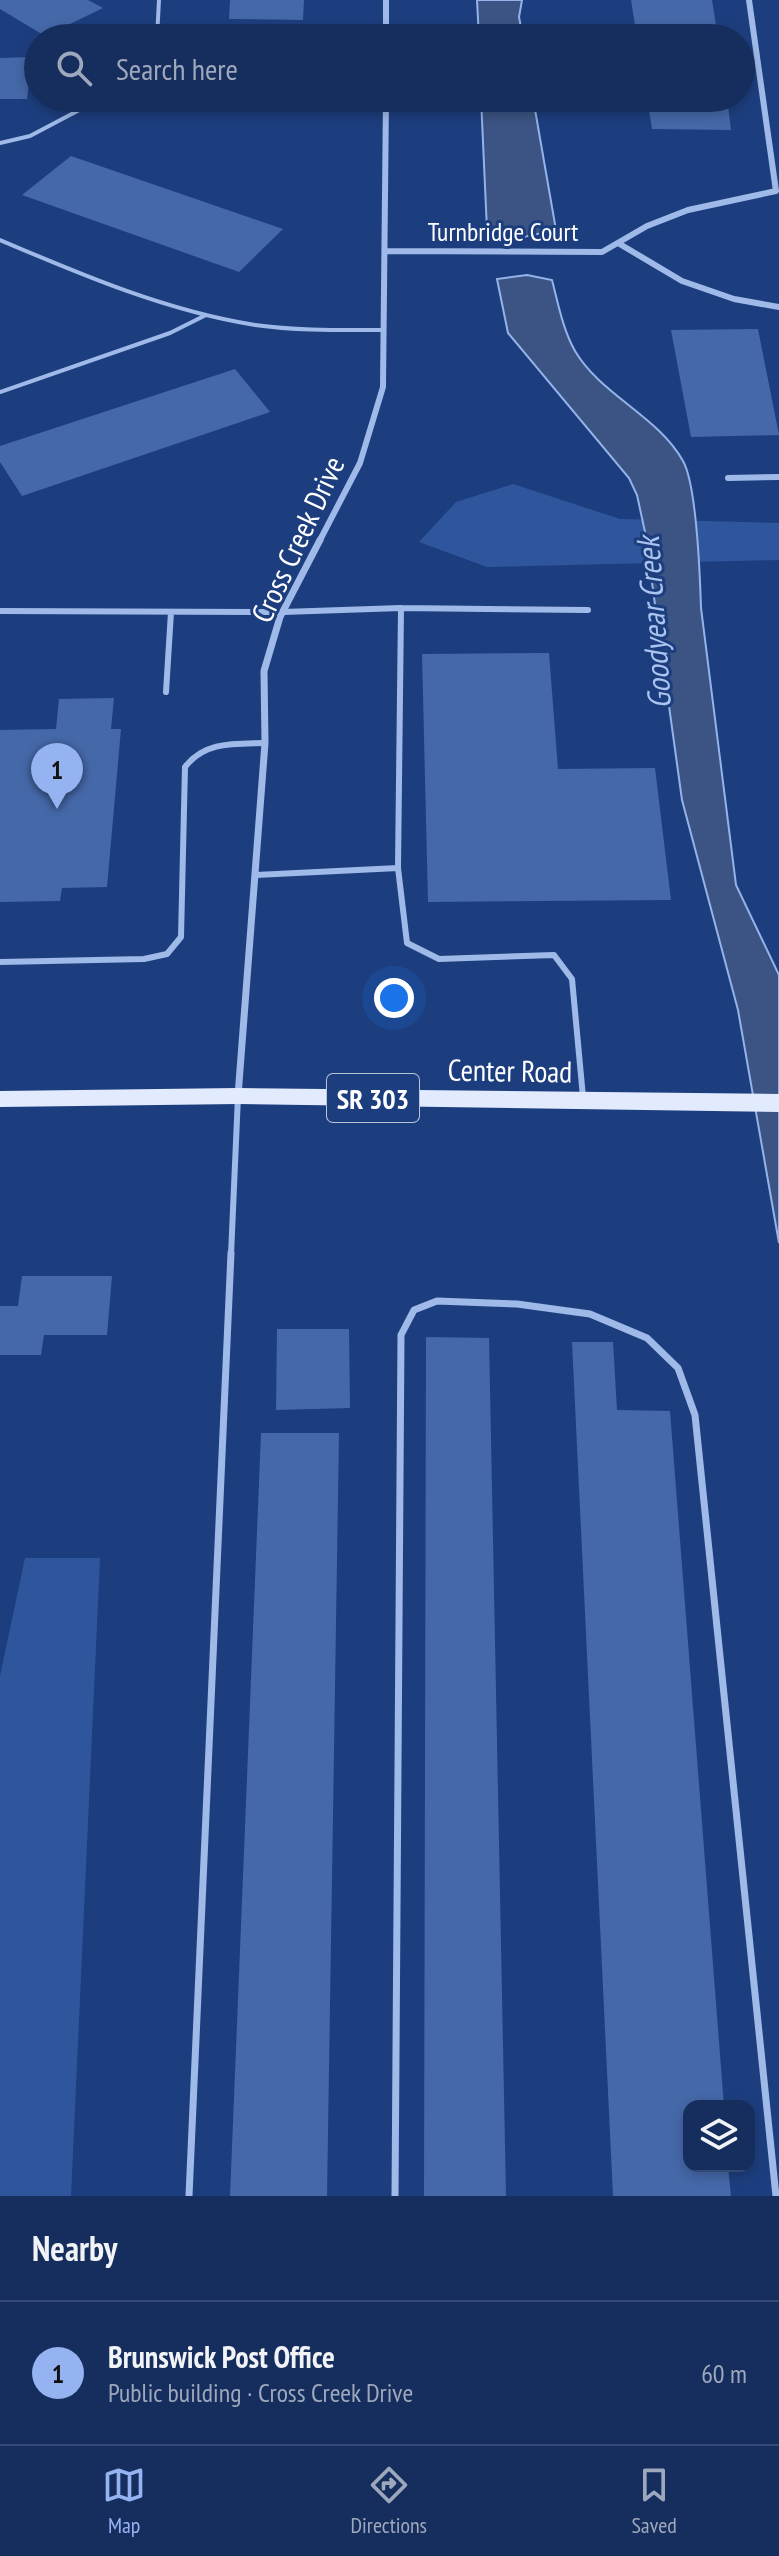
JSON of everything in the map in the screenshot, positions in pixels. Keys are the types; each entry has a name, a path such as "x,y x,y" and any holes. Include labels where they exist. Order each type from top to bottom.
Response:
{"main road":[{"name":"Center Road","path":"0,1099 238,1096 779,1103"}],"street":[{"path":"386,0 386,24"},
{"name":"Turnbridge Court","path":"749,0 753,24"},
{"name":"Turnbridge Court","path":"385,251 602,252 647,226 688,210 776,191 775,166 755,38"},
{"name":"Cross Creek Drive","path":"238,1096 265,743 264,671 283,612 360,463 383,387 386,112"},
{"name":"Turnbridge Court","path":"618,243 682,281 734,299 779,307"},
{"path":"728,478 779,477"}],"lane":[{"path":"158,24 159,0"},
{"path":"0,143 30,136 75,112"},
{"path":"0,240 56,264 206,315 290,329 384,330"},
{"path":"0,392 170,333 206,315"},
{"path":"401,608 398,868 407,943 439,959 554,955 572,979 583,1100"},
{"path":"0,611 588,610"},
{"path":"166,692 171,612"},
{"path":"0,962 144,959 167,954 181,937 185,767 192,755 205,747 265,743"},
{"path":"256,875 398,868"},
{"path":"189,2196 238,1096"},
{"path":"395,2196 401,1335 414,1310 437,1301 517,1304 590,1314 647,1338 678,1368 695,1415 776,2196"}],"shaded area":[{"path":"477,0 522,0 520,24 478,24"},
{"path":"482,112 535,112 556,230 519,238 487,230"},
{"path":"527,275 552,280 571,343 586,367 659,431 672,445 688,473 697,532 701,608 736,885 779,975 779,1243 738,1010 682,800 645,532 637,495 629,478 508,333 497,279"},
{"path":"513,484 620,519 779,523 779,560 487,567 419,542 456,502"},
{"path":"25,1558 100,1558 71,2196 0,2196 0,1676"}],"building":[{"path":"0,0 88,0 103,8 70,24 25,24 0,9"},
{"path":"230,0 304,0 303,20 229,19"},
{"path":"631,0 712,0 716,24 635,24"},
{"path":"24,57 24,99 0,99 0,58"},
{"path":"649,112 729,112 731,130 652,129"},
{"path":"71,156 283,229 239,272 22,195"},
{"path":"758,329 779,435 691,437 671,330"},
{"path":"235,369 270,412 22,496 0,462 0,446"},
{"path":"549,653 558,769 655,768 671,900 428,902 422,654"},
{"path":"114,698 111,729 121,729 107,887 62,888 60,901 0,902 0,730 56,729 59,699"},
{"path":"22,1276 112,1276 107,1335 44,1335 41,1355 0,1355 0,1306 18,1306"},
{"path":"277,1329 349,1329 350,1408 276,1410"},
{"path":"426,1337 489,1338 506,2196 424,2196"},
{"path":"572,1342 613,1342 617,1410 670,1411 724,2100 683,2100 683,2172 729,2172 731,2196 613,2196"},
{"path":"261,1433 339,1433 327,2196 230,2196"}],"place":[{"name":"Brunswick Post Office","path":"57,809"}],"water label":[{"name":"Goodyear Creek","path":"653,623"}]}
